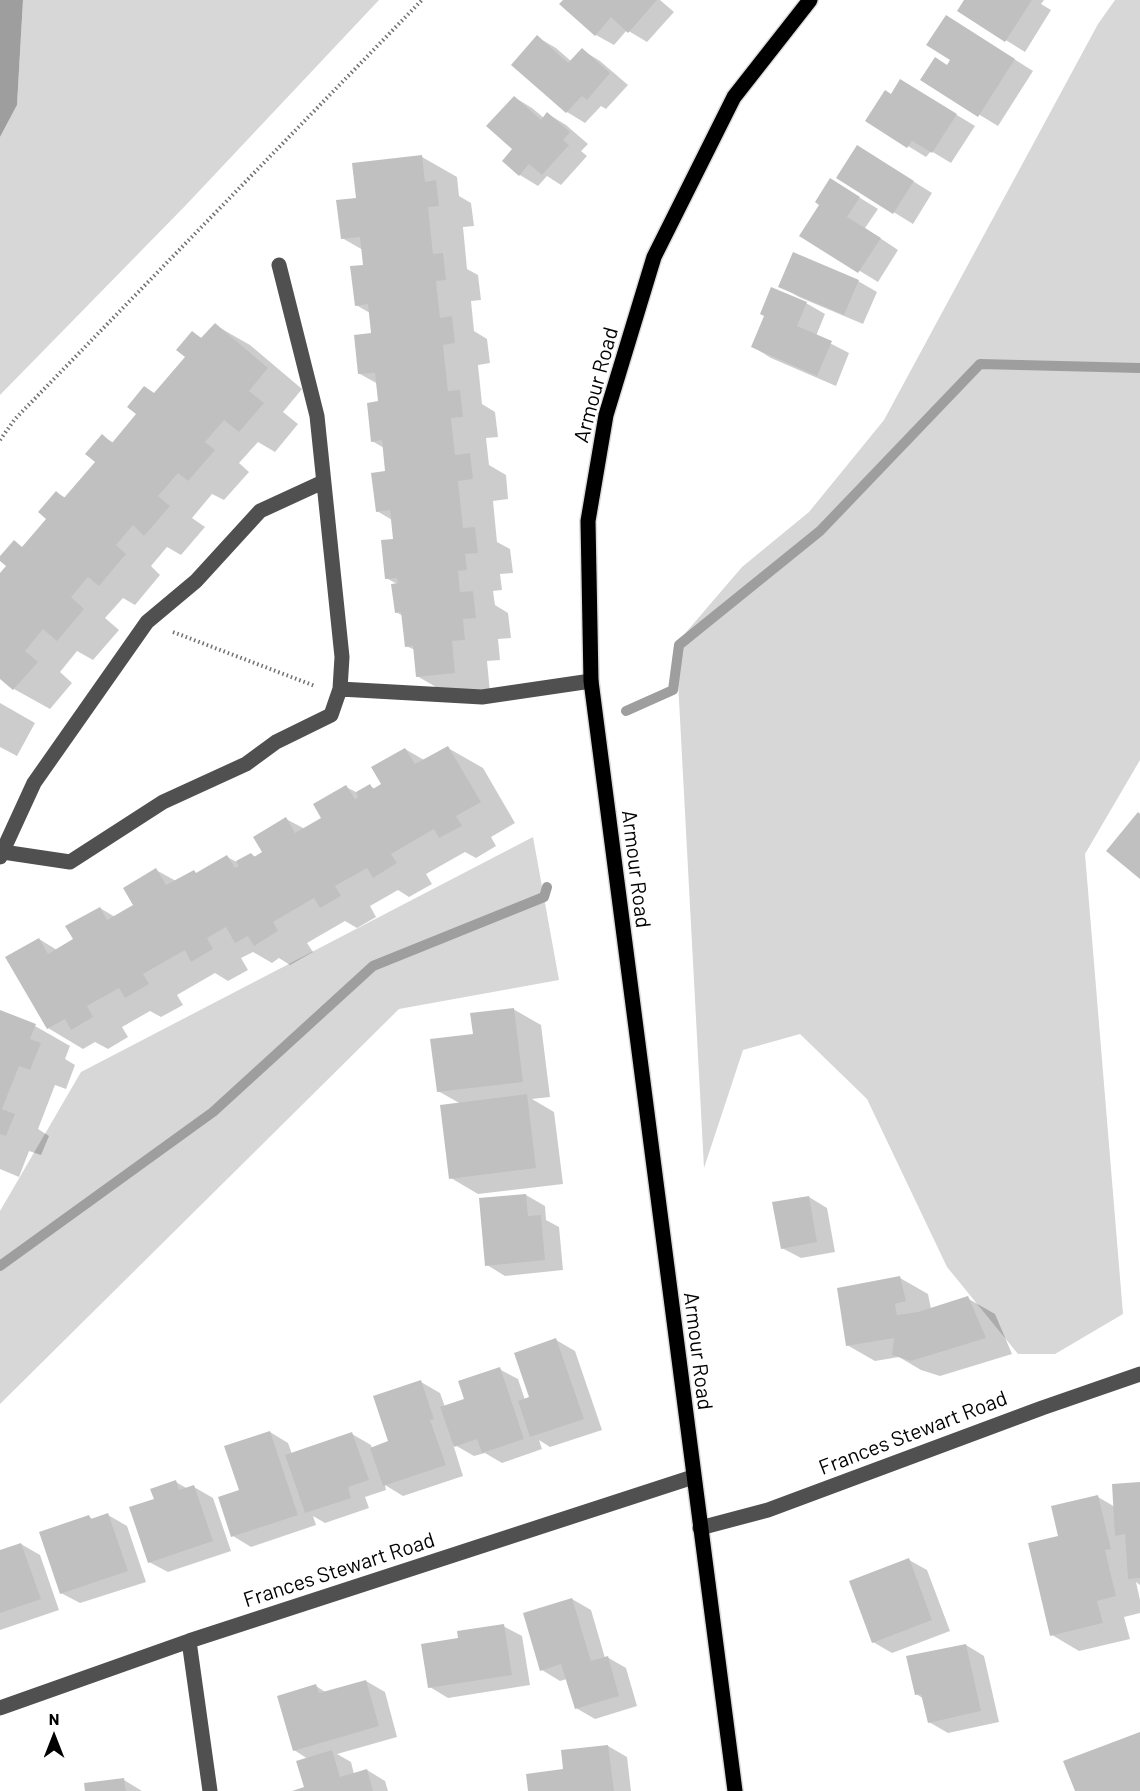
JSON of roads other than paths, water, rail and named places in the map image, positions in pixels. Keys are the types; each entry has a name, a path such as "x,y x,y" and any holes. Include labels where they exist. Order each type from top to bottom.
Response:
{"main road":[{"name":"Armour Road","path":"735,1791 591,681 588,521 606,415 654,257 734,97 810,0"}],"street":[{"path":"279,265 317,416 342,657 340,689 331,715 276,742 246,764 164,801 69,862 2,854 34,783 147,622 196,581 260,511 323,482"},
{"path":"340,689 482,697 591,681"},
{"name":"Frances Stewart Road","path":"700,1528 768,1510 1140,1374"},
{"name":"Frances Stewart Road","path":"0,1708 189,1641 693,1477"},
{"path":"189,1641 210,1791"}],"waterway":[{"path":"626,711 673,690 679,645 820,531 980,364 1140,368"},
{"path":"0,1266 213,1112 373,966 544,897 547,887"}]}
